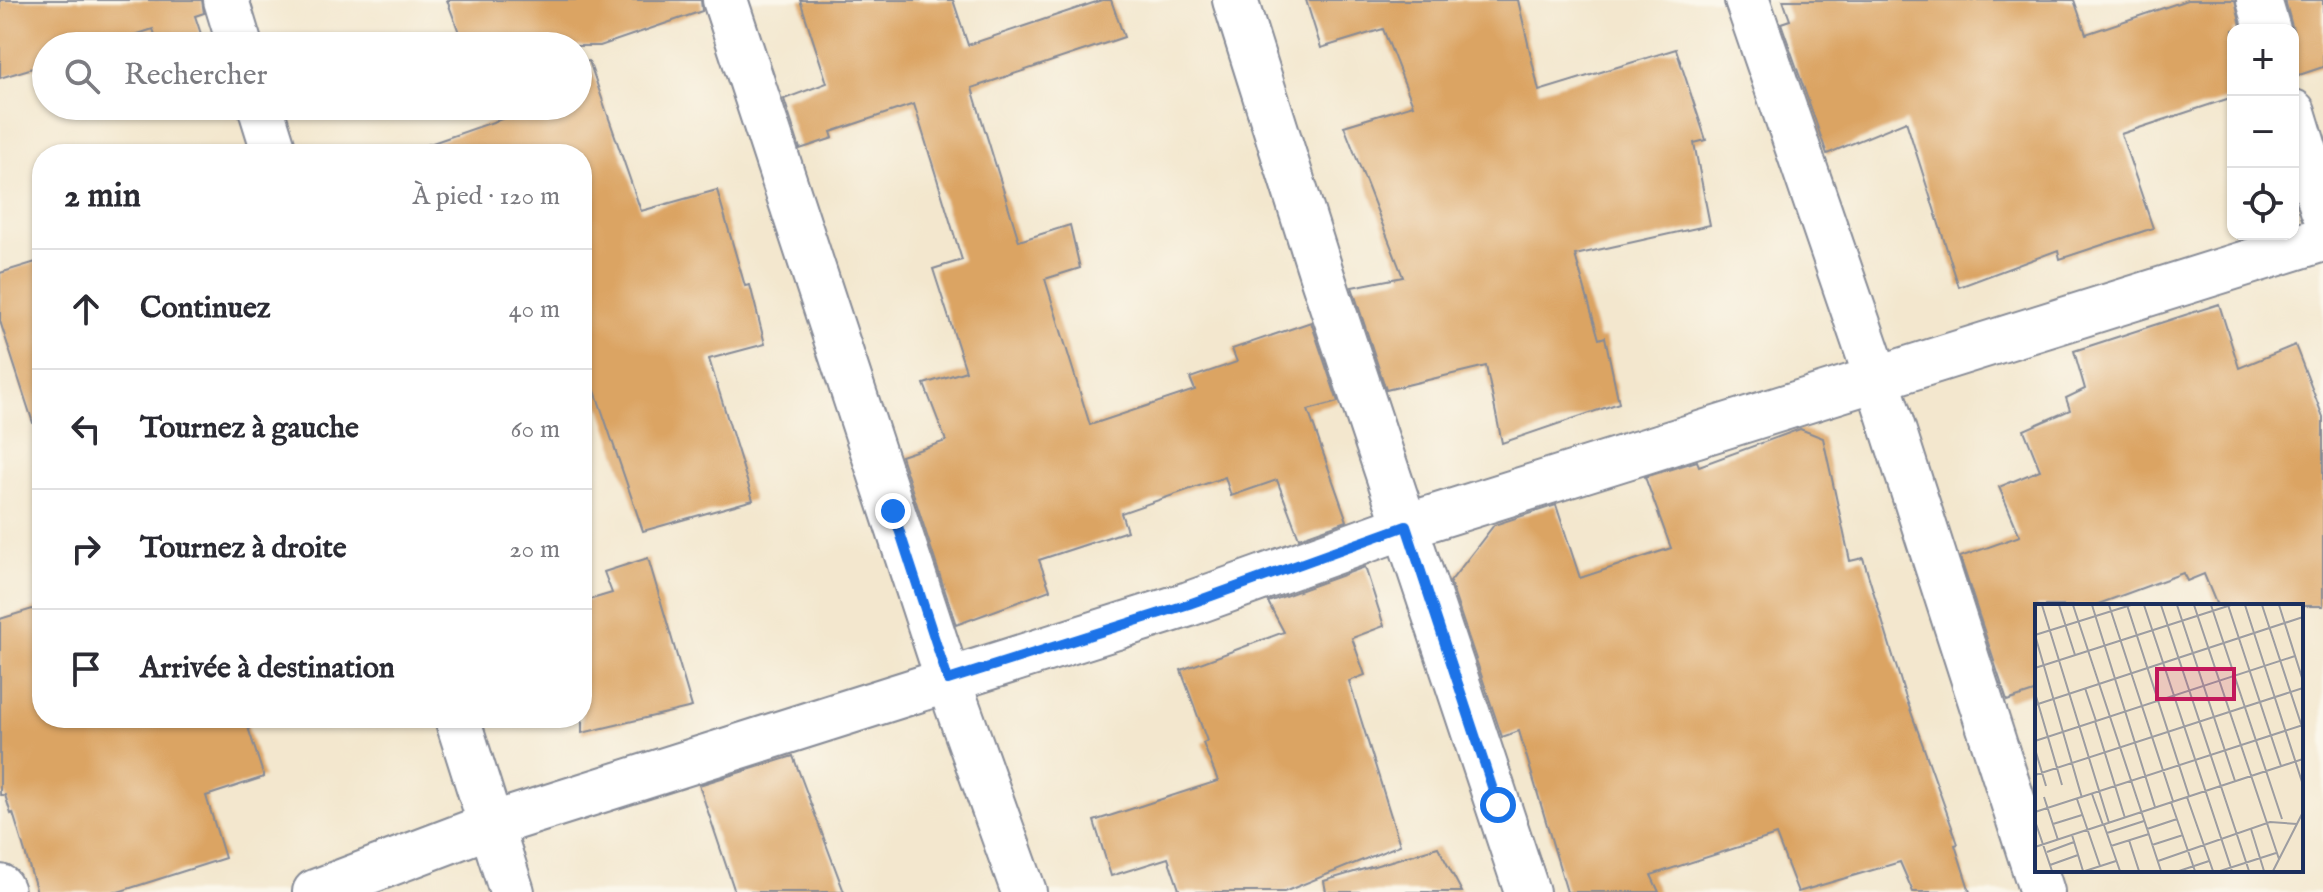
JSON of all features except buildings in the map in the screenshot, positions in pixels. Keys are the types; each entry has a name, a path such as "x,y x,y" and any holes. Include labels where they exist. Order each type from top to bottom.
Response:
{"street":[{"path":"226,0 236,32"},
{"path":"725,0 948,680 1024,892"},
{"path":"1235,0 1323,279 1527,892"},
{"path":"1747,0 1877,379 2035,870"},
{"path":"2259,0 2266,24"},
{"path":"264,120 272,144"},
{"path":"2299,132 2323,210"},
{"path":"315,892 491,825 1189,604 1406,526 2323,239"},
{"path":"460,728 512,892"},
{"path":"2036,872 2042,892"}],"route":[{"path":"893,511 948,680 1189,604 1406,526 1498,805"}]}
